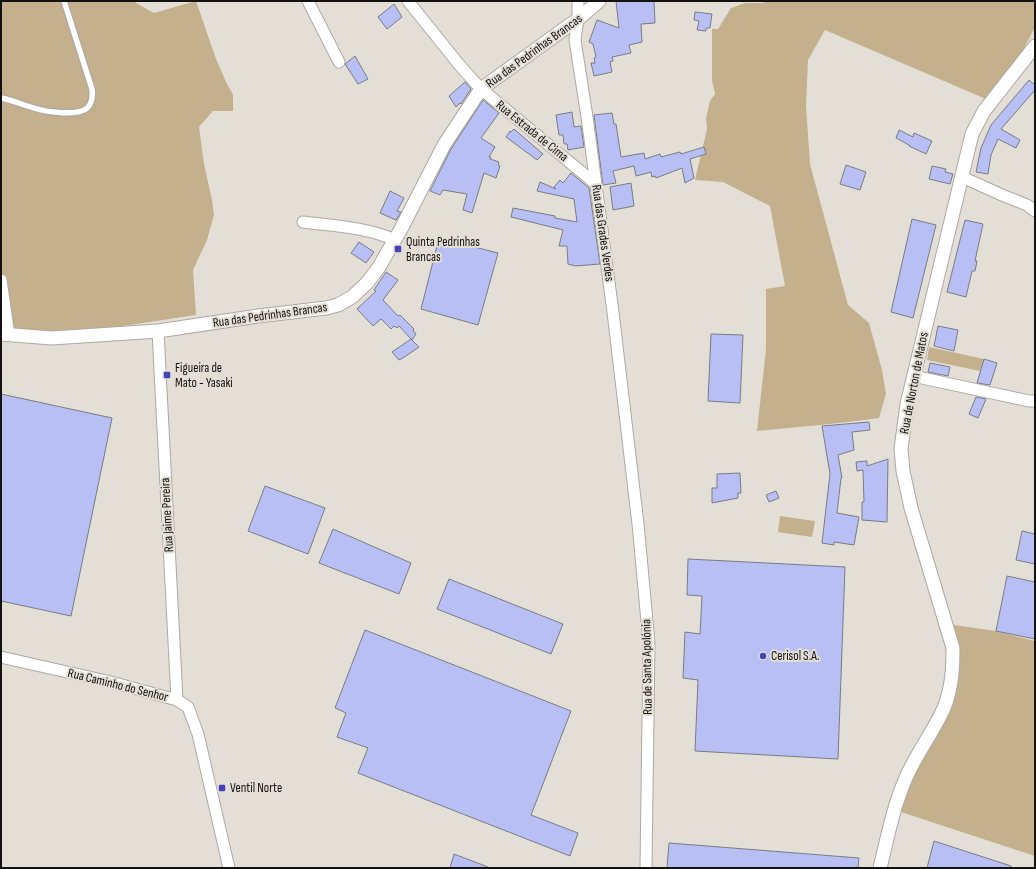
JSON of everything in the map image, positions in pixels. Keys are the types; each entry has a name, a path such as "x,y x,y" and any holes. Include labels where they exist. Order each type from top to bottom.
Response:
{"street":[{"path":"308,1 339,62"},
{"name":"Rua Estrada de Cima","path":"408,1 461,67 481,89 596,184"},
{"name":"Rua das Grades Verdes","path":"578,1 578,19 575,40 613,312 631,466"},
{"name":"Rua das Pedrinhas Brancas","path":"5,334 52,338 158,331 258,316 310,311 338,304 352,297 367,284 379,267 395,240 444,145 481,89 578,19 599,1"},
{"name":"Rua de Norton de Matos","path":"880,868 893,817 905,780 944,708 949,693 953,670 953,648 911,508 903,471 901,449 903,426 913,376 972,134 984,111 1035,46"},
{"path":"962,177 1027,205 1035,211"},
{"path":"303,222 380,234 395,240"},
{"path":"1,280 5,334"},
{"name":"Rua Jaime Pereira","path":"158,331 176,700"},
{"path":"913,376 1030,401 1035,400"},
{"name":"Rua de Santa Apolónia","path":"631,466 649,643 646,868"},
{"name":"Rua Caminho do Senhor","path":"1,657 111,682 176,700 188,708 198,734 229,868"}],"lane":[{"path":"1,98 36,109 65,113 86,109 90,105 93,96 92,89 64,1"}],"shaded area":[{"path":"1,1 135,1 154,13 196,1 216,59 233,95 233,111 213,111 199,127 204,164 214,215 207,240 193,270 196,315 90,331 37,336 1,330"},
{"path":"766,1 1035,1 1035,27 1021,54 986,99 825,30 808,60 806,106 810,164 848,305 869,323 882,370 886,394 879,418 757,431 766,349 766,289 785,286 770,206 723,182 695,180 707,129 706,118 710,101 715,94 712,80 712,29 718,29 731,8 745,3 763,3"},
{"path":"929,347 984,359 980,371 927,360"},
{"path":"780,516 815,521 812,537 778,532"},
{"path":"940,623 996,631 1035,641 1035,856 898,811 951,676"}],"building":[{"path":"616,1 654,1 655,23 641,24 642,42 629,45 631,53 612,57 613,61 610,62 612,72 594,76 591,63 595,63 594,58 596,57 593,44 589,42 597,20 619,28"},
{"path":"394,4 402,17 387,29 378,17"},
{"path":"695,12 712,14 710,28 706,28 706,31 697,30 699,21 694,20"},
{"path":"355,56 368,79 358,84 345,64"},
{"path":"1029,80 1035,85 1035,90 1001,129 1020,140 1016,148 998,139 991,155 988,174 976,172 981,148 991,125"},
{"path":"465,82 471,89 461,104 460,103 456,107 449,96"},
{"path":"483,100 499,113 481,138 495,147 489,157 491,157 490,159 499,162 498,165 500,166 496,178 484,173 472,213 463,210 467,194 443,190 440,195 430,191 451,149"},
{"path":"572,112 574,127 581,126 584,147 568,150 567,144 564,144 563,135 559,135 556,115"},
{"path":"612,113 614,124 616,124 621,157 644,153 645,159 660,154 661,157 680,152 681,154 704,147 706,154 690,159 694,178 685,183 682,168 656,178 655,176 652,177 651,172 636,176 634,166 613,171 616,183 603,185 594,115"},
{"path":"514,129 543,154 537,160 506,137 510,131 511,132"},
{"path":"899,130 913,137 914,133 932,141 926,154 896,138"},
{"path":"846,165 866,172 860,190 840,184"},
{"path":"932,166 946,169 945,172 953,174 950,184 929,179"},
{"path":"571,173 589,188 600,264 575,266 568,264 567,246 559,246 563,230 511,217 513,208 577,222 574,199 537,191 540,182 556,189 554,187 560,180 563,183"},
{"path":"631,183 634,206 613,210 610,187"},
{"path":"390,191 404,198 397,211 401,212 396,220 380,213"},
{"path":"912,219 936,225 913,318 891,312"},
{"path":"965,220 983,224 975,261 977,261 975,271 972,271 966,297 947,292"},
{"path":"439,238 498,253 478,325 421,309"},
{"path":"359,242 374,252 366,263 351,253"},
{"path":"386,272 398,280 383,300 398,316 400,315 414,329 413,330 416,334 412,340 399,326 397,328 394,326 391,329 381,319 373,326 357,309 376,291 374,290"},
{"path":"938,326 958,330 954,351 934,346"},
{"path":"711,334 743,335 740,403 708,401"},
{"path":"411,339 419,347 399,360 392,352"},
{"path":"984,359 997,363 990,385 977,383"},
{"path":"930,363 950,367 948,376 928,372"},
{"path":"1,394 112,418 71,616 1,601"},
{"path":"976,397 986,399 978,418 969,414"},
{"path":"869,422 870,430 852,432 854,450 838,455 842,478 837,513 859,517 854,545 834,542 834,545 822,543 830,474 822,426"},
{"path":"888,459 887,522 862,520 862,502 864,502 863,470 857,471 856,462 867,461 867,466"},
{"path":"740,473 741,493 738,493 738,498 712,503 712,488 717,488 717,474"},
{"path":"265,486 325,508 308,554 248,531"},
{"path":"776,491 779,498 769,502 766,495"},
{"path":"333,529 411,563 399,594 319,563"},
{"path":"1022,531 1035,534 1035,564 1016,560"},
{"name":"Cerisol S.A.","path":"688,559 845,567 838,759 695,751 698,680 683,678 685,632 700,634 702,596 687,595"},
{"path":"1007,576 1035,582 1035,639 996,631"},
{"path":"449,579 563,624 551,654 437,609"},
{"path":"365,630 571,711 531,815 578,833 570,856 358,773 368,748 337,737 346,713 335,708"},
{"path":"934,841 1011,866 1011,868 927,868"},
{"path":"669,843 859,858 858,868 667,868"},
{"path":"454,854 488,867 488,868 450,868"}],"place":[{"name":"Quinta Pedrinhas Brancas","path":"398,249"},
{"name":"Figueira de Mato - Yasaki","path":"167,375"},
{"name":"Cerisol S.A.","path":"763,656"},
{"name":"Ventil Norte","path":"222,788"}]}
